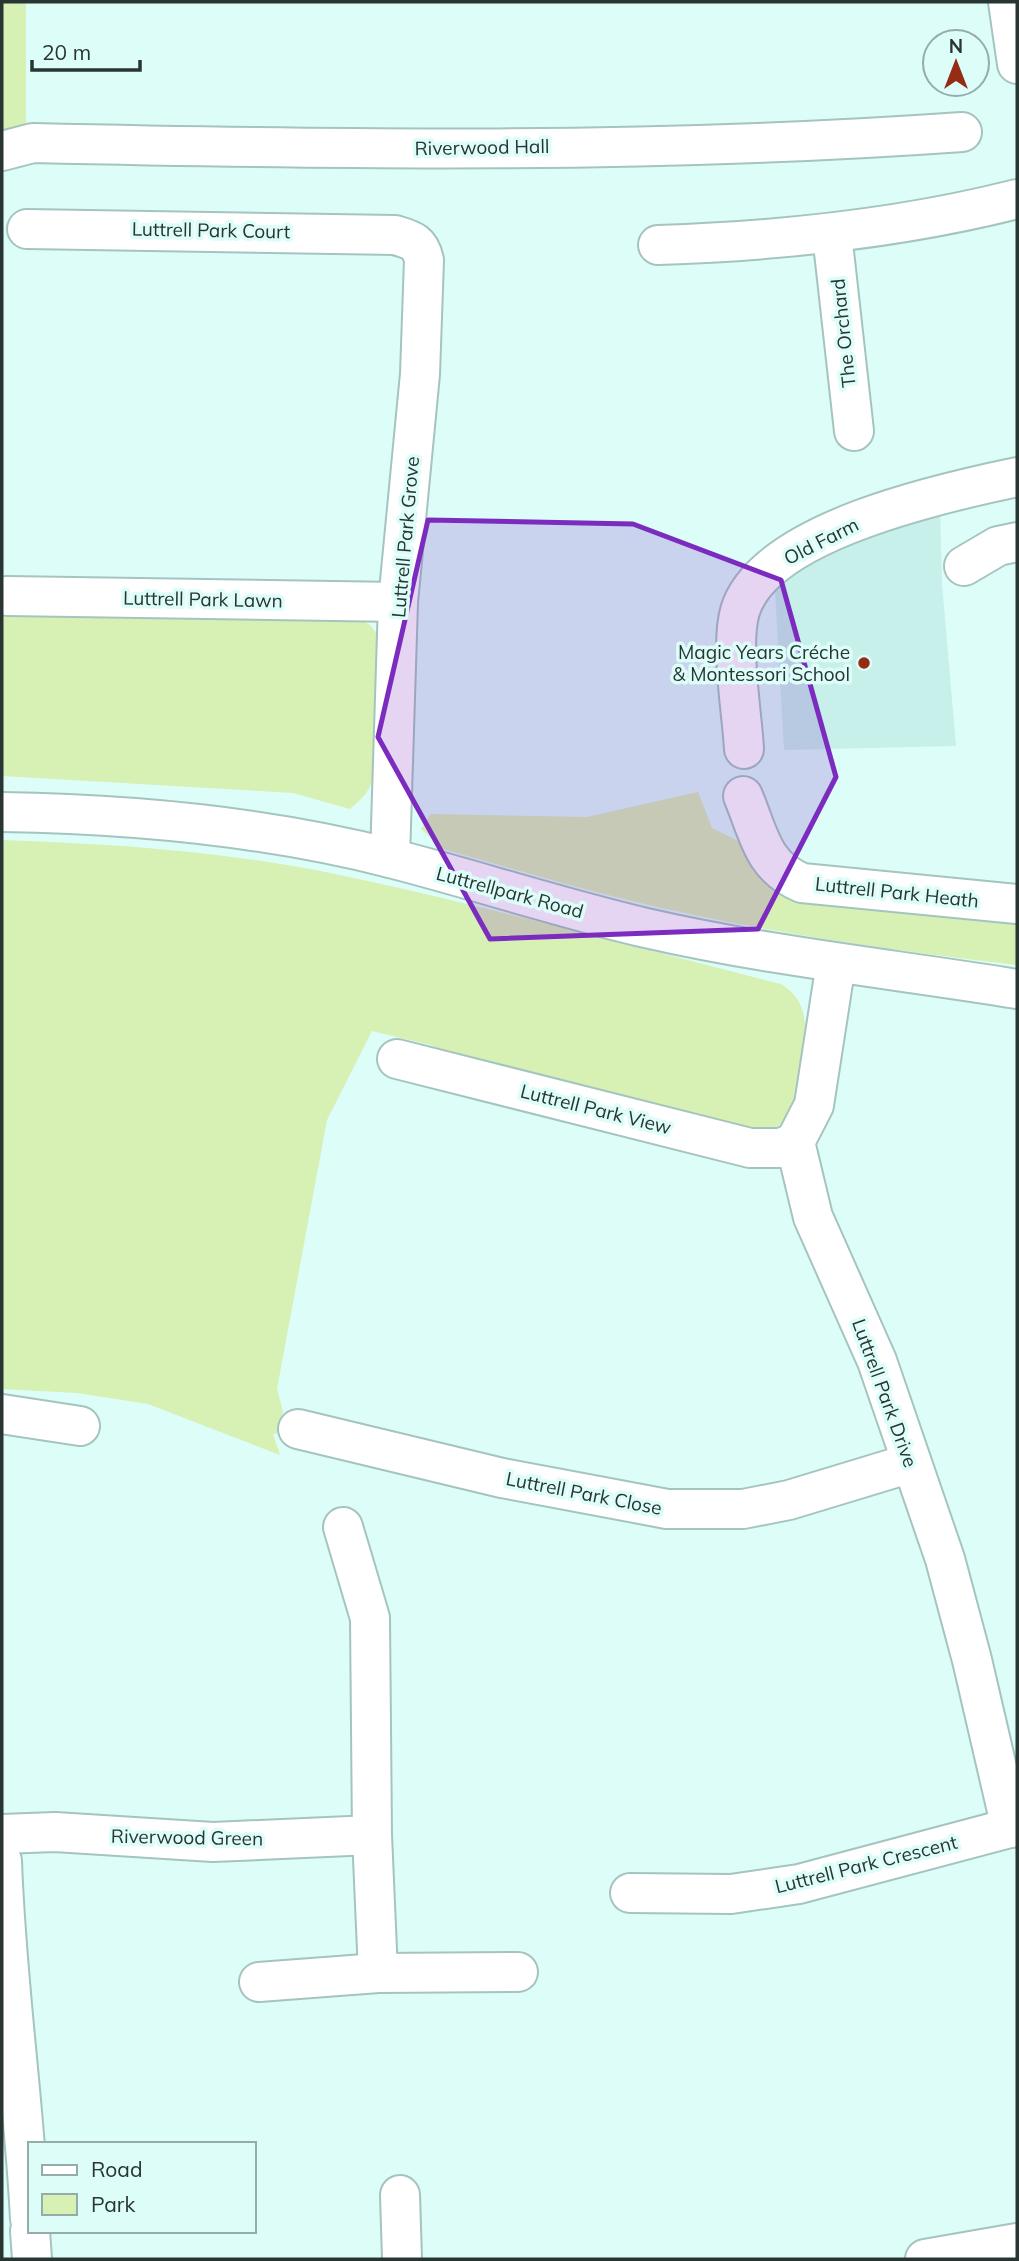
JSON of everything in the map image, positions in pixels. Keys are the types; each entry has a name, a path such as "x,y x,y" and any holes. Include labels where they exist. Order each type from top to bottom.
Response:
{"street":[{"path":"1009,2 1017,64"},
{"name":"Riverwood Hall","path":"2,151 33,143 342,149 680,144 962,132"},
{"path":"658,245 832,234 944,217 1017,199"},
{"name":"Luttrell Park Court","path":"27,229 395,235"},
{"name":"The Orchard","path":"832,234 854,431"},
{"name":"Luttrell Park Grove","path":"390,858 398,602 420,374 424,260 421,248 414,240 395,235"},
{"name":"Old Farm","path":"744,749 736,629 740,609 757,581 794,551 836,530 937,493 1017,477"},
{"path":"964,566 998,546 1017,542"},
{"name":"Luttrell Park Lawn","path":"7,596 398,602"},
{"name":"Luttrell Park Heath","path":"743,796 770,861 782,874 802,883 1017,904"},
{"name":"Luttrellpark Road","path":"2,812 162,819 284,836 390,858 646,928 836,963 1017,989"},
{"path":"795,1142 814,1105 836,963"},
{"name":"Luttrell Park View","path":"397,1059 750,1148 781,1148 795,1142"},
{"name":"Luttrell Park Drive","path":"795,1142 813,1217 877,1361 954,1591 1014,1827"},
{"path":"2,1414 80,1426"},
{"name":"Luttrell Park Close","path":"298,1429 494,1476 667,1509 743,1509 789,1500 911,1462"},
{"path":"343,1527 370,1618 372,1835 378,1973"},
{"name":"Luttrell Park Crescent","path":"630,1893 731,1894 799,1884 1014,1827"},
{"name":"Riverwood Green","path":"2,1834 55,1832 213,1842 372,1835"},
{"path":"2,1861 4,1947 24,2111 28,2183"},
{"path":"259,1982 378,1973 518,1972"},
{"path":"400,2195 402,2259"},
{"path":"30,2233 32,2259"},
{"path":"925,2259 1017,2243"}],"highlighted area":[{"path":"428,520 633,524 781,580 836,777 758,929 490,939 378,737"}],"shaded area":[{"name":"Magic Years Créche & Montessori School","path":"940,508 942,584 956,746 784,750 775,590 808,558"}],"green space":[{"path":"2,2 26,2 26,124 2,131"},
{"path":"55,615 360,619 370,625 379,636 377,751 369,788 350,809 293,793 2,776 2,617"},
{"path":"698,792 712,828 744,844 755,867 1017,918 1017,965 822,939 676,911 443,849 421,829 431,814 587,817"},
{"path":"2,840 220,855 306,868 458,902 781,984 792,992 799,1002 805,1024 804,1049 792,1107 783,1122 765,1132 437,1057 434,1046 372,1031 327,1120 277,1389 283,1412 278,1433 273,1434 280,1455 148,1404 77,1393 2,1389"}],"place":[{"name":"Magic Years Créche & Montessori School","path":"864,663"}]}
